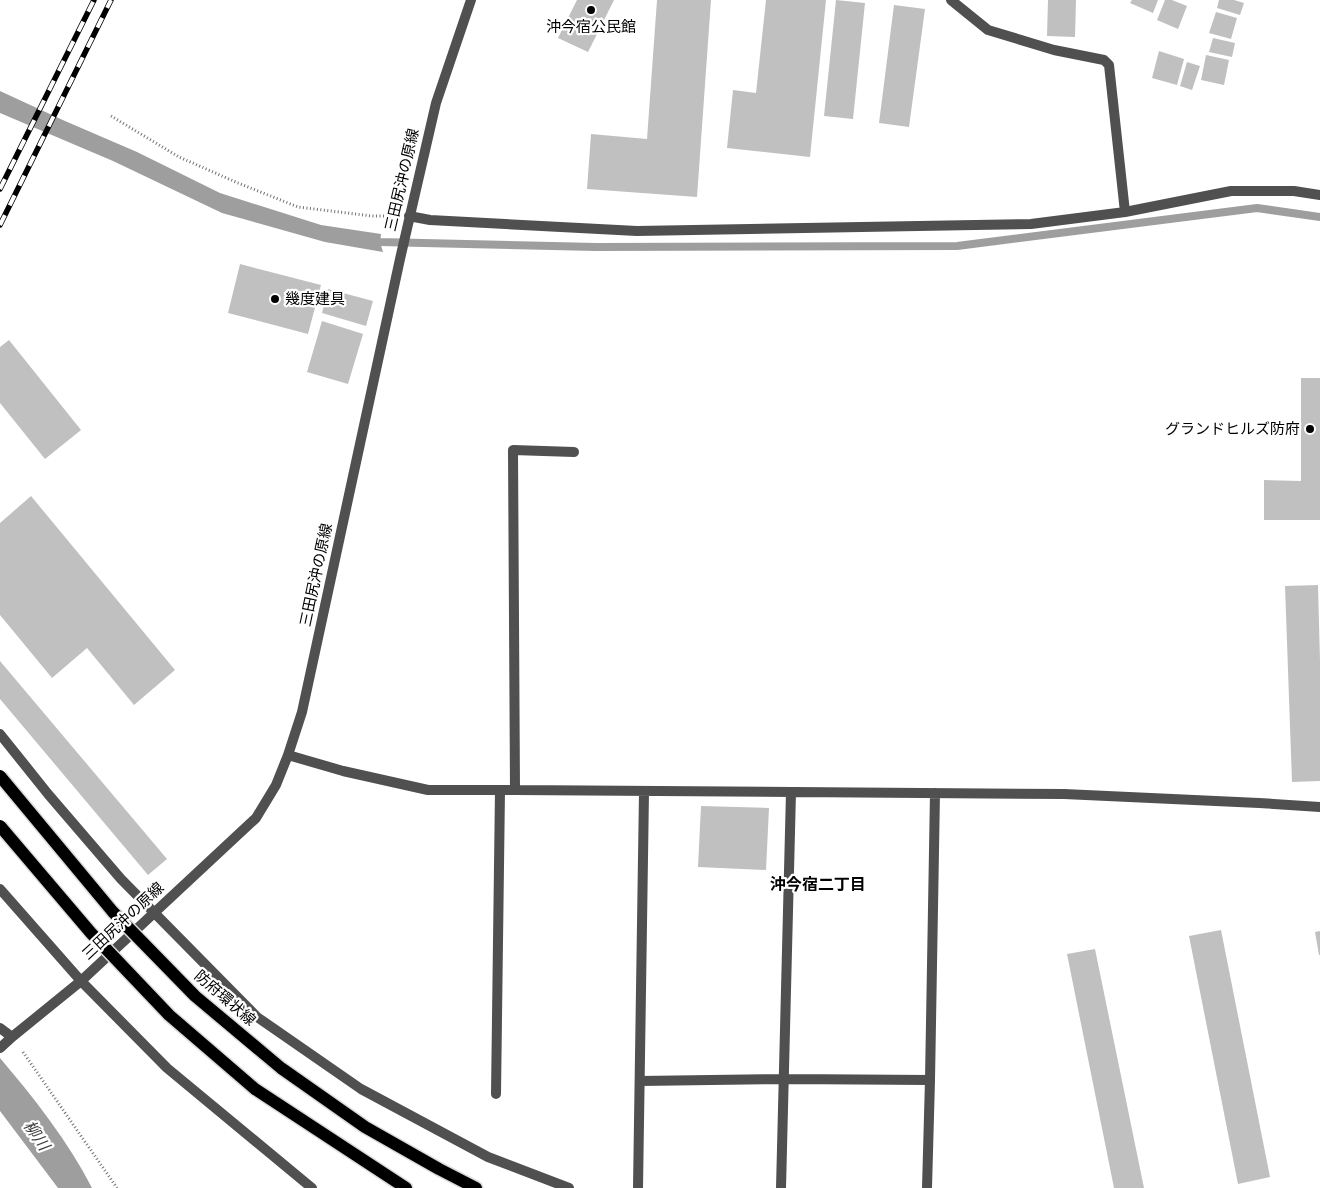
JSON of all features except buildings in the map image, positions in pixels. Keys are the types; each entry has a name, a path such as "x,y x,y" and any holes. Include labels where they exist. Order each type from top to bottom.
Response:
{"main road":[{"name":"防府環状線","path":"0,776 113,912 195,996 281,1068 365,1127 439,1170 476,1188"},
{"path":"0,826 91,933 168,1015 256,1089 406,1188"}],"street":[{"name":"三田尻沖の原線","path":"0,1048 81,981 256,818 276,785 302,712 409,216 436,102 471,0"},
{"path":"951,0 988,30 1054,50 1104,60 1109,65 1125,212"},
{"path":"409,216 430,220 637,231 1031,224 1125,212 1230,192 1294,191 1320,195"},
{"path":"514,790 513,450 574,452"},
{"path":"0,734 48,794 121,879 257,1018 360,1089 488,1157 569,1188"},
{"path":"288,755 343,771 428,790 1064,794 1320,807"},
{"path":"496,1094 500,790"},
{"path":"638,1188 644,792"},
{"path":"781,1188 791,792"},
{"path":"927,1188 935,793"},
{"path":"0,890 81,981 167,1068 312,1188"},
{"path":"0,1028 12,1038"},
{"path":"640,1081 930,1080"}],"path":[{"path":"111,116 179,157 298,207 372,216 409,216"},
{"path":"12,1038 31,1062 117,1188"}],"water":[{"path":"0,91 137,152 220,193 321,225 381,234 380,242 383,252 325,242 222,213 113,161 0,113"},
{"name":"柳川","path":"0,1058 50,1120 92,1188 58,1188 0,1111"}],"waterway":[{"path":"370,240 380,242 596,247 957,246 1257,208 1320,217"}],"railway":[{"path":"0,189 94,0"},
{"path":"0,225 111,0"}],"place":[{"name":"沖今宿公民館","path":"591,10"},
{"name":"幾度建具","path":"275,299"},
{"name":"グランドヒルズ防府","path":"1310,429"}],"district":[{"name":"沖今宿二丁目","path":"818,884"}]}
